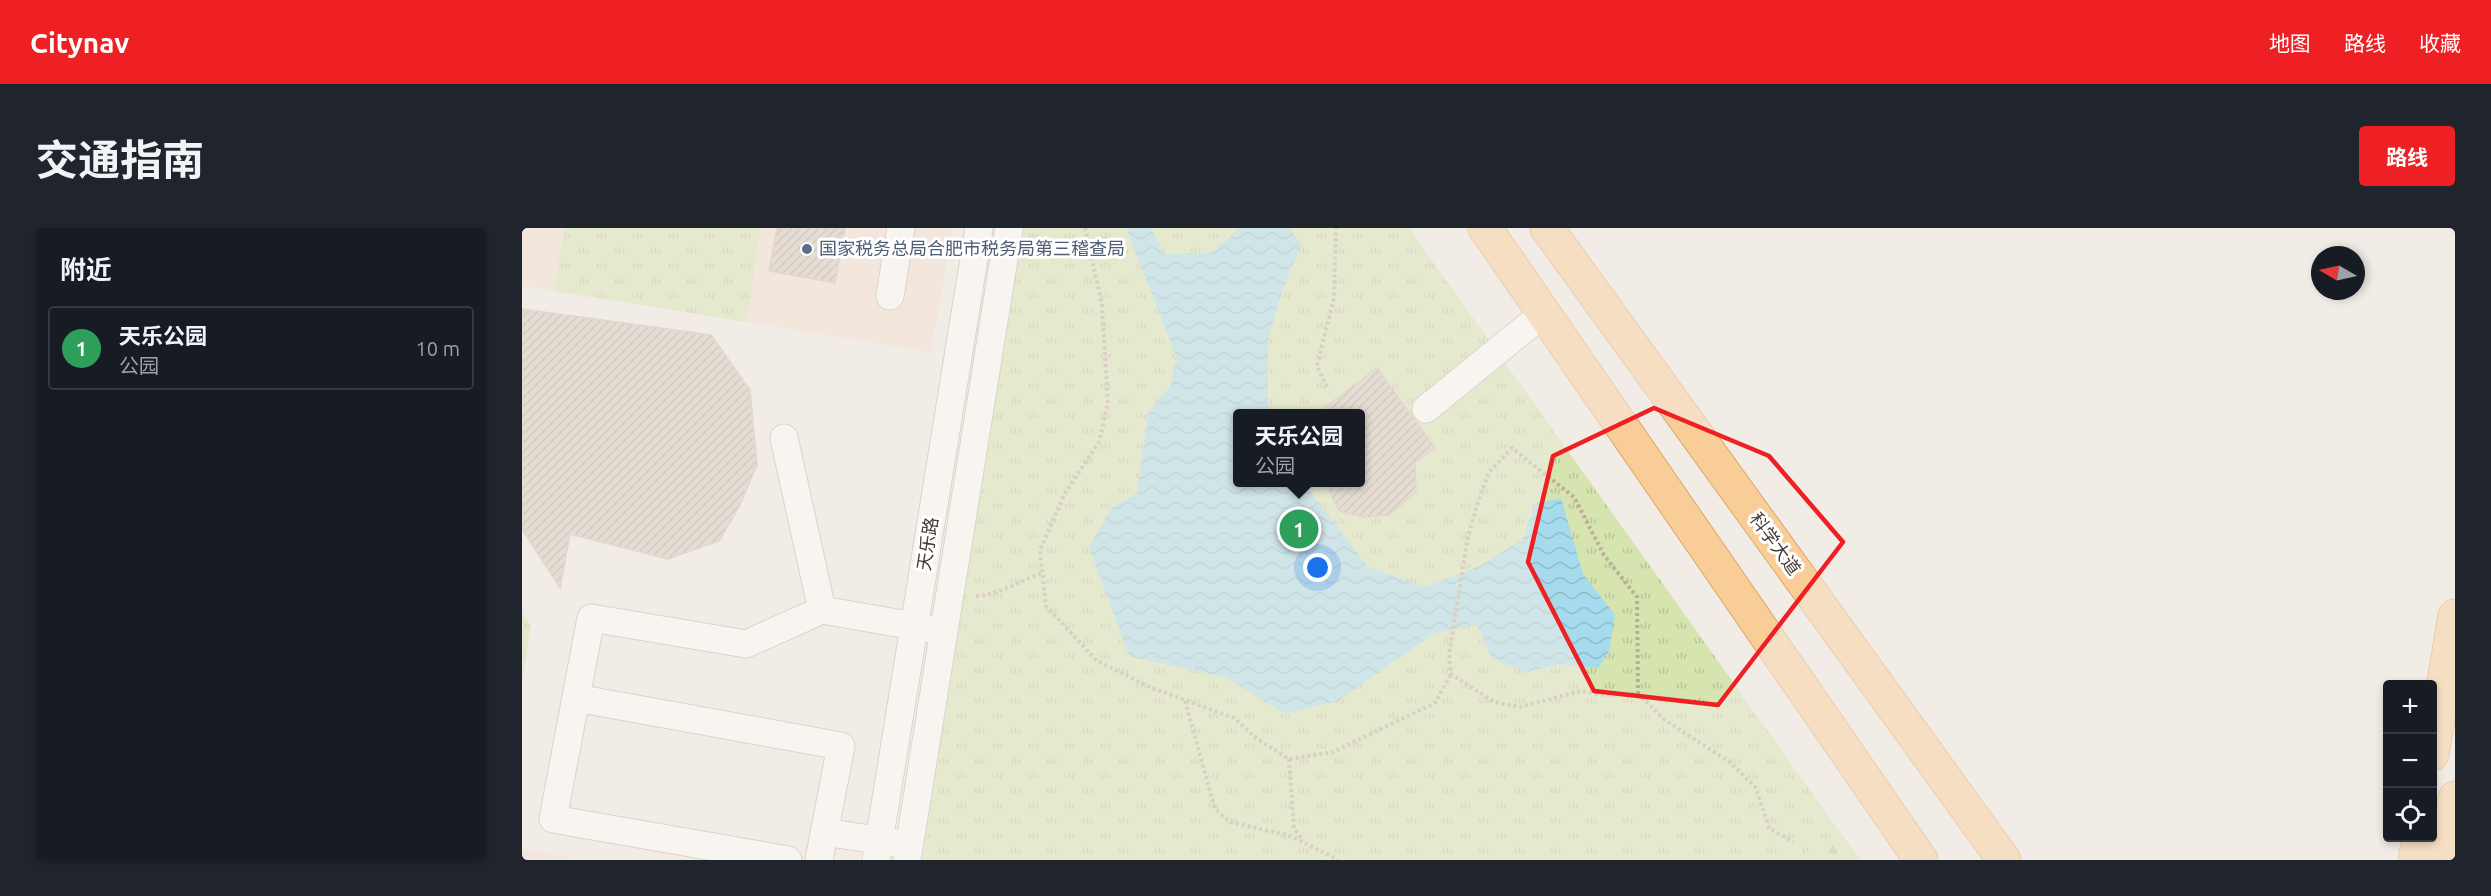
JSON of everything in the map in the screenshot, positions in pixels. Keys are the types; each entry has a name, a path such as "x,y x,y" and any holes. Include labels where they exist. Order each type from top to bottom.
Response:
{"main road":[{"path":"1485,228 1921,860"},
{"name":"科学大道","path":"1547,228 2004,860"},
{"path":"2436,734 2455,616"},
{"path":"2445,860 2455,798"},
{"path":"2415,860 2418,842"}],"street":[{"path":"890,296 901,228"},
{"name":"天乐路","path":"877,850 979,228"},
{"name":"天乐路","path":"908,853 1010,228"},
{"path":"1426,409 1544,313"},
{"path":"784,438 822,610"},
{"path":"788,860 553,819 591,618 746,644 822,610 914,627 944,630"},
{"path":"576,698 841,746 819,860"},
{"path":"824,832 877,850 908,853"}],"path":[{"path":"1085,228 1102,304 1107,403 1100,442 1065,493 1040,550 1046,606 1097,661 1152,688 1234,718 1256,738 1289,759 1333,752 1435,703 1451,674 1449,655 1468,536 1489,472 1512,447 1574,497 1604,555 1637,597 1638,694 1665,720 1731,763 1756,788 1769,828 1794,842"},
{"path":"1327,387 1317,366 1334,298 1336,228"},
{"path":"950,596 994,595 1016,582 1042,573"},
{"path":"1451,674 1494,702 1520,707 1581,691 1604,695 1638,694"},
{"path":"1185,700 1215,809 1230,822 1291,836 1338,860"},
{"path":"1289,759 1294,828 1306,844"}],"highlighted area":[{"path":"1654,408 1769,456 1843,542 1718,705 1594,691 1528,562 1553,456"}],"shaded area":[{"path":"522,228 953,228 931,352 522,286"},
{"path":"522,849 584,860 522,860"}],"green space":[{"path":"564,228 761,228 746,322 554,291"},
{"path":"1022,228 1409,228 1860,860 922,860"},
{"path":"522,612 531,627 522,681"},
{"path":"1839,831 1860,860 1794,860"}],"water":[{"path":"1126,228 1151,228 1165,254 1211,253 1240,228 1289,228 1302,244 1282,291 1268,340 1268,409 1233,409 1233,487 1307,487 1368,567 1426,587 1480,566 1523,539 1535,504 1561,498 1583,574 1615,615 1609,651 1598,668 1560,664 1529,672 1493,660 1477,625 1434,633 1338,701 1285,714 1227,678 1129,656 1089,547 1111,508 1137,493 1148,413 1171,385 1176,356"}],"building":[{"name":"国家税务总局合肥市税务局第三稽查局","path":"777,228 845,228 835,283 769,271"},
{"path":"522,309 711,335 750,390 757,465 739,507 719,541 668,559 570,534 560,588 522,529"},
{"path":"1377,368 1435,448 1415,462 1416,492 1389,515 1363,517 1339,511 1327,487 1365,487 1365,409 1323,409"}],"place":[{"name":"国家税务总局合肥市税务局第三稽查局","path":"807,249"},
{"name":"天乐公园","path":"1299,529"}]}
